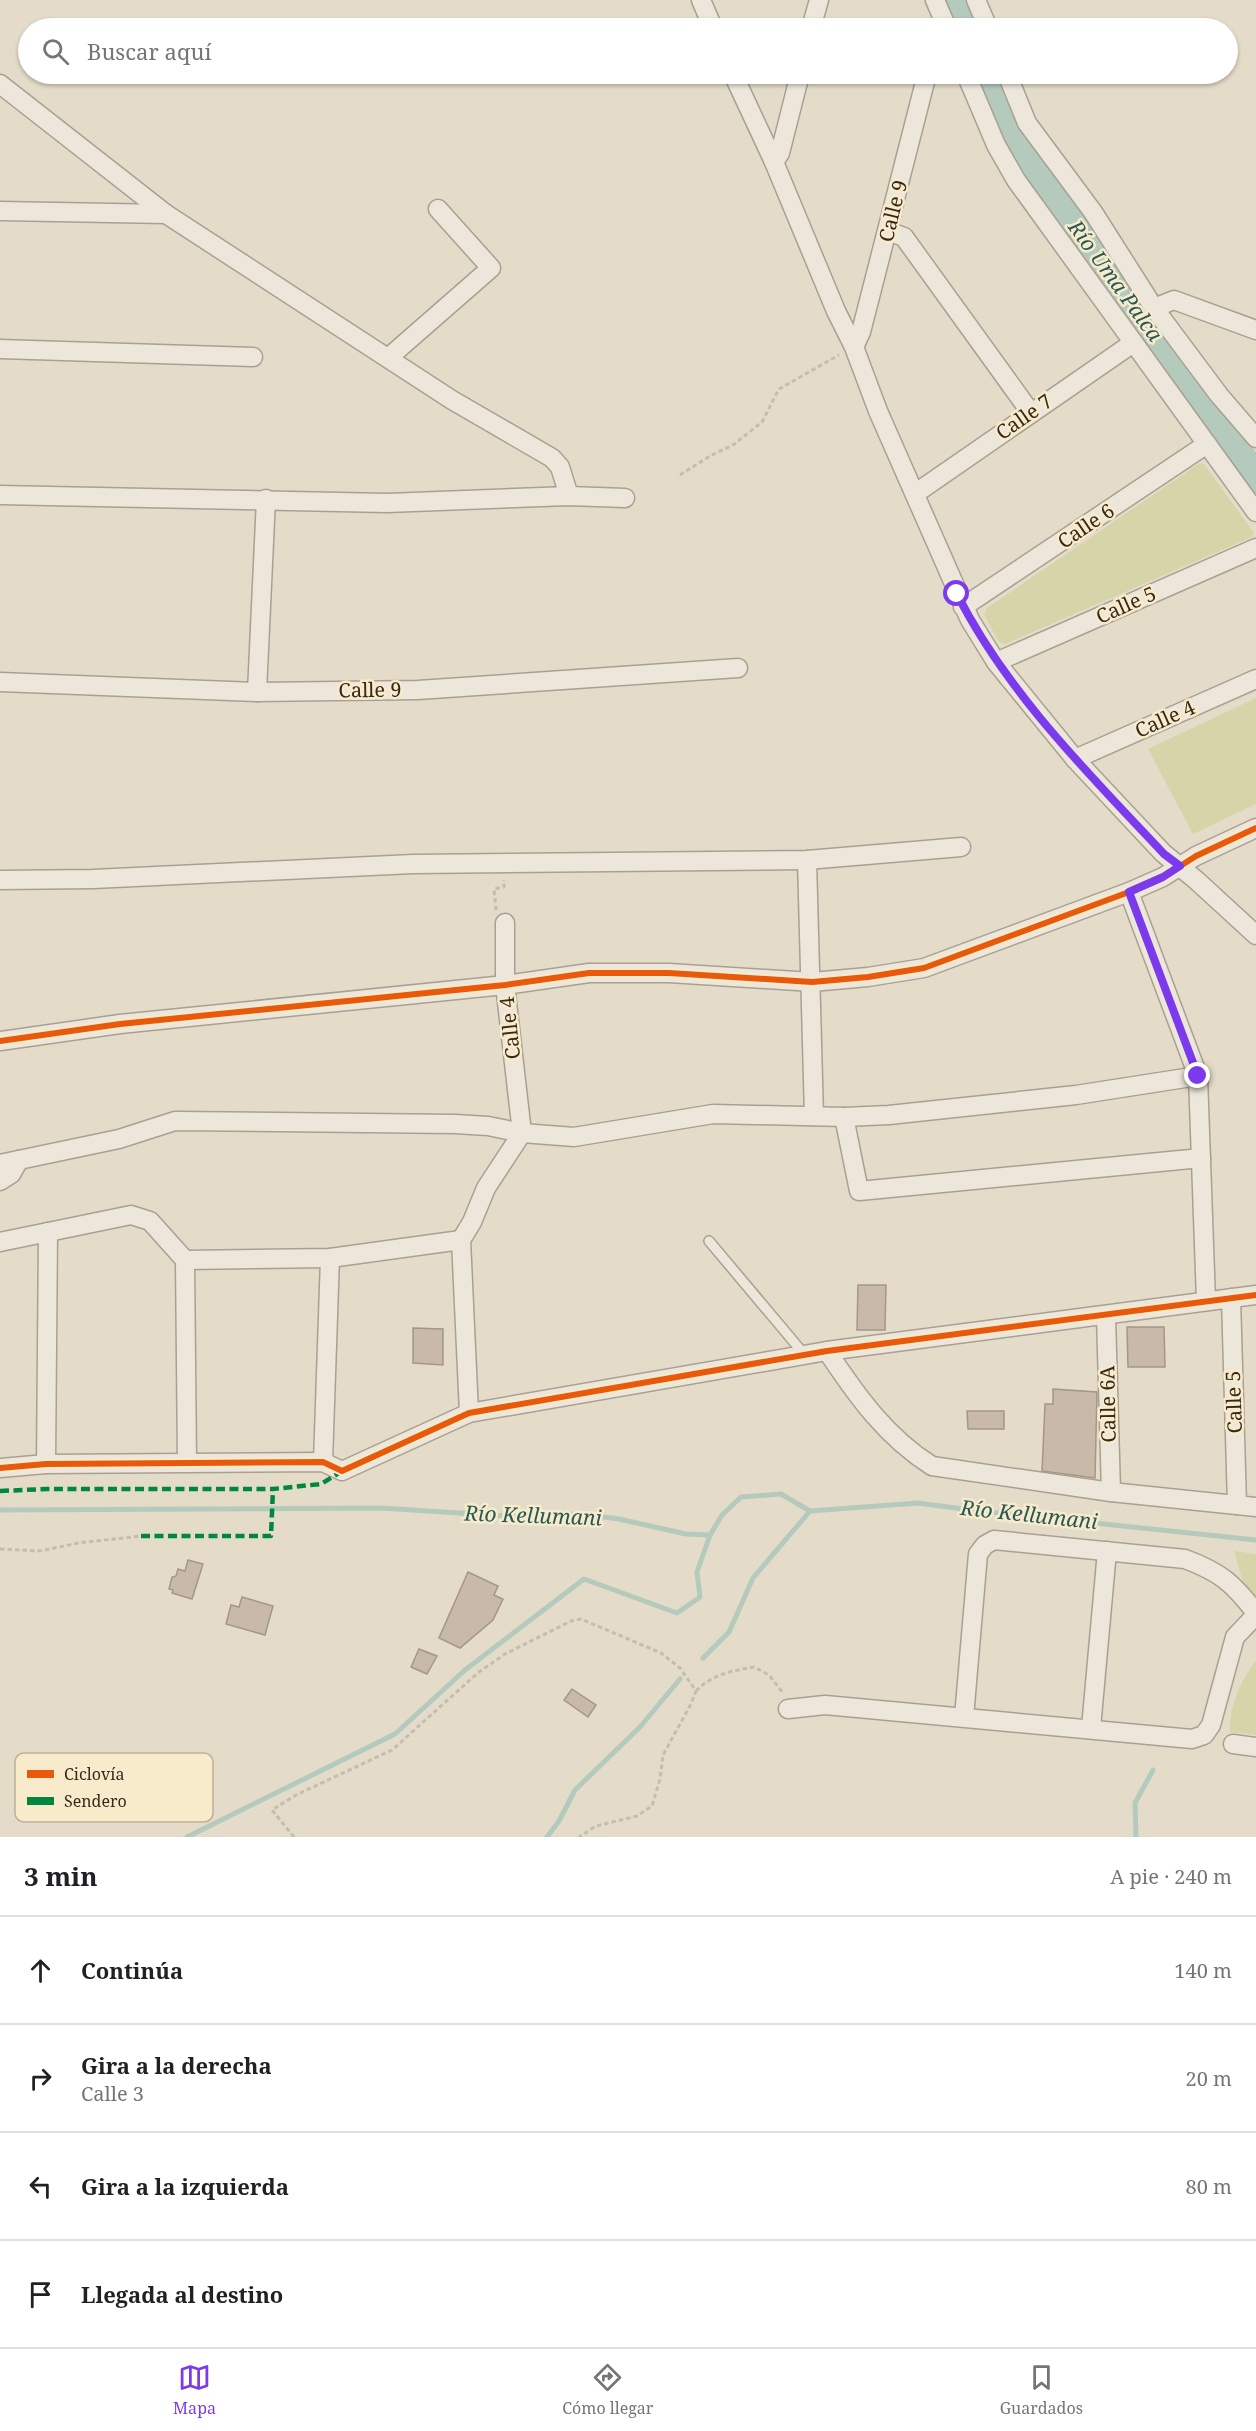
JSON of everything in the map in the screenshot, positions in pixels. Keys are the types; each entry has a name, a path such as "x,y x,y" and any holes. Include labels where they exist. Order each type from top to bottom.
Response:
{"street":[{"path":"701,0 709,18"},
{"path":"814,18 819,0"},
{"path":"935,0 943,18"},
{"path":"976,0 984,18"},
{"path":"0,84 166,214 452,400 552,458 560,467 569,495"},
{"path":"738,84 854,347 878,411 916,493 963,607 996,662 1075,759 1164,854 1256,936"},
{"path":"774,162 780,153 797,84"},
{"name":"Calle 9","path":"854,347 861,332 925,84"},
{"path":"970,84 996,146 1011,172 1256,512"},
{"path":"1010,84 1027,123 1093,212 1154,308 1219,395 1256,438"},
{"path":"388,358 490,268 438,209"},
{"path":"0,211 166,214"},
{"path":"888,231 904,237 1030,413"},
{"path":"1154,308 1174,300 1256,330"},
{"name":"Calle 7","path":"916,493 1133,343"},
{"path":"0,349 253,357"},
{"name":"Calle 6","path":"963,607 1208,444"},
{"path":"0,495 387,503 569,495 625,498"},
{"path":"257,692 266,499"},
{"name":"Calle 5","path":"996,662 1256,548"},
{"name":"Calle 9","path":"0,682 257,692 418,690 738,668"},
{"name":"Calle 4","path":"1075,759 1256,679"},
{"path":"0,1041 120,1024 505,985 589,973 669,974 812,982 868,977 924,968 1129,892 1163,877 1196,856 1256,828"},
{"path":"0,880 93,879 413,864 807,860 962,847"},
{"path":"807,860 814,1116"},
{"path":"1129,892 1198,1076 1206,1301"},
{"name":"Calle 4","path":"505,922 505,985 522,1133"},
{"path":"0,1164 118,1139 175,1121 455,1124 574,1137 713,1114 844,1117 889,1114 1065,1096 1198,1076"},
{"path":"844,1117 858,1191 1201,1158"},
{"path":"469,1413 460,1240 472,1222 486,1188 522,1133"},
{"path":"0,1181 11,1174 19,1160"},
{"path":"0,1242 131,1215 150,1221 185,1260 187,1461"},
{"path":"46,1464 48,1232"},
{"path":"185,1260 330,1258 460,1240"},
{"path":"323,1462 330,1258"},
{"path":"0,1468 46,1464 187,1461 323,1462 342,1471 469,1413 827,1351 1256,1295"},
{"name":"Calle 5","path":"1231,1298 1237,1505"},
{"name":"Calle 6A","path":"1106,1316 1111,1492"},
{"path":"827,1351 858,1397 885,1430 911,1453 932,1466 1111,1492 1256,1507"},
{"path":"788,1709 825,1705 1192,1739 1204,1735 1210,1725 1235,1637 1256,1614 1240,1592 1212,1569 1185,1559 994,1540 985,1545 978,1554 964,1717"},
{"path":"1091,1728 1107,1551"},
{"path":"1233,1744 1256,1747"}],"lane":[{"path":"709,1241 804,1355"}],"path":[{"path":"680,475 733,445 762,422 779,389 854,347"},
{"path":"505,922 506,915 497,916 494,889 504,887 506,862"},
{"path":"0,1550 40,1551 78,1543 141,1536"},
{"path":"294,1837 272,1810 296,1795 392,1750 479,1672 505,1654 571,1621 581,1619 661,1653 680,1668 696,1690"},
{"path":"579,1837 596,1826 637,1816 652,1806 660,1779 663,1755 691,1704 696,1690 711,1678 729,1671 754,1667 769,1676 781,1690 788,1709"}],"green space":[{"path":"1200,463 1204,464 1254,533 1252,537 1005,644 999,642 984,615 987,608"},
{"path":"1256,698 1256,804 1193,834 1148,749"},
{"path":"1234,1551 1256,1554 1256,1599 1244,1586"},
{"path":"1256,1660 1256,1735 1230,1732 1230,1722 1237,1694"}],"building":[{"path":"858,1285 886,1285 885,1330 857,1330"},
{"path":"1127,1327 1164,1327 1165,1367 1128,1367"},
{"path":"413,1328 443,1329 443,1365 413,1363"},
{"path":"1053,1389 1097,1392 1095,1478 1042,1471 1045,1404 1053,1404"},
{"path":"967,1411 1004,1411 1004,1429 968,1429"},
{"path":"188,1560 203,1564 192,1599 172,1593 173,1590 169,1589 172,1577 176,1576 178,1569 185,1571"},
{"path":"468,1572 498,1586 494,1595 503,1599 493,1620 460,1648 439,1638"},
{"path":"242,1597 273,1606 265,1635 226,1624 231,1605 239,1607"},
{"path":"419,1649 437,1656 427,1674 411,1667"},
{"path":"572,1689 596,1705 588,1717 564,1700"}],"waterway":[{"name":"Río Uma Palca","path":"957,0 965,18"},
{"name":"Río Uma Palca","path":"993,84 1028,159 1256,478"},
{"name":"Río Kellumani","path":"0,1510 381,1508 506,1516 581,1514 619,1519 686,1534 710,1535 722,1515 741,1497 781,1494 810,1511 918,1503 1256,1540"},
{"path":"703,1658 729,1632 753,1578 810,1511"},
{"path":"187,1837 395,1734 465,1670 584,1579 677,1613 700,1597 697,1572 710,1535"},
{"path":"547,1837 559,1821 575,1790 640,1727 680,1679"},
{"path":"1136,1837 1135,1803 1153,1770"}],"marked path":[{"path":"0,1491 273,1489 321,1484 342,1471"},
{"path":"141,1536 271,1536 273,1489"}],"cycle path":[{"path":"0,1041 120,1024 505,985 589,973 669,973 812,982 868,977 924,968 1129,892 1163,877 1196,856 1256,828"},
{"path":"0,1468 46,1464 323,1462 342,1471 469,1413 827,1351 1256,1295"}],"route":[{"path":"957,594 996,662 1075,759 1164,854 1180,866 1163,877 1129,892 1198,1076"}]}
